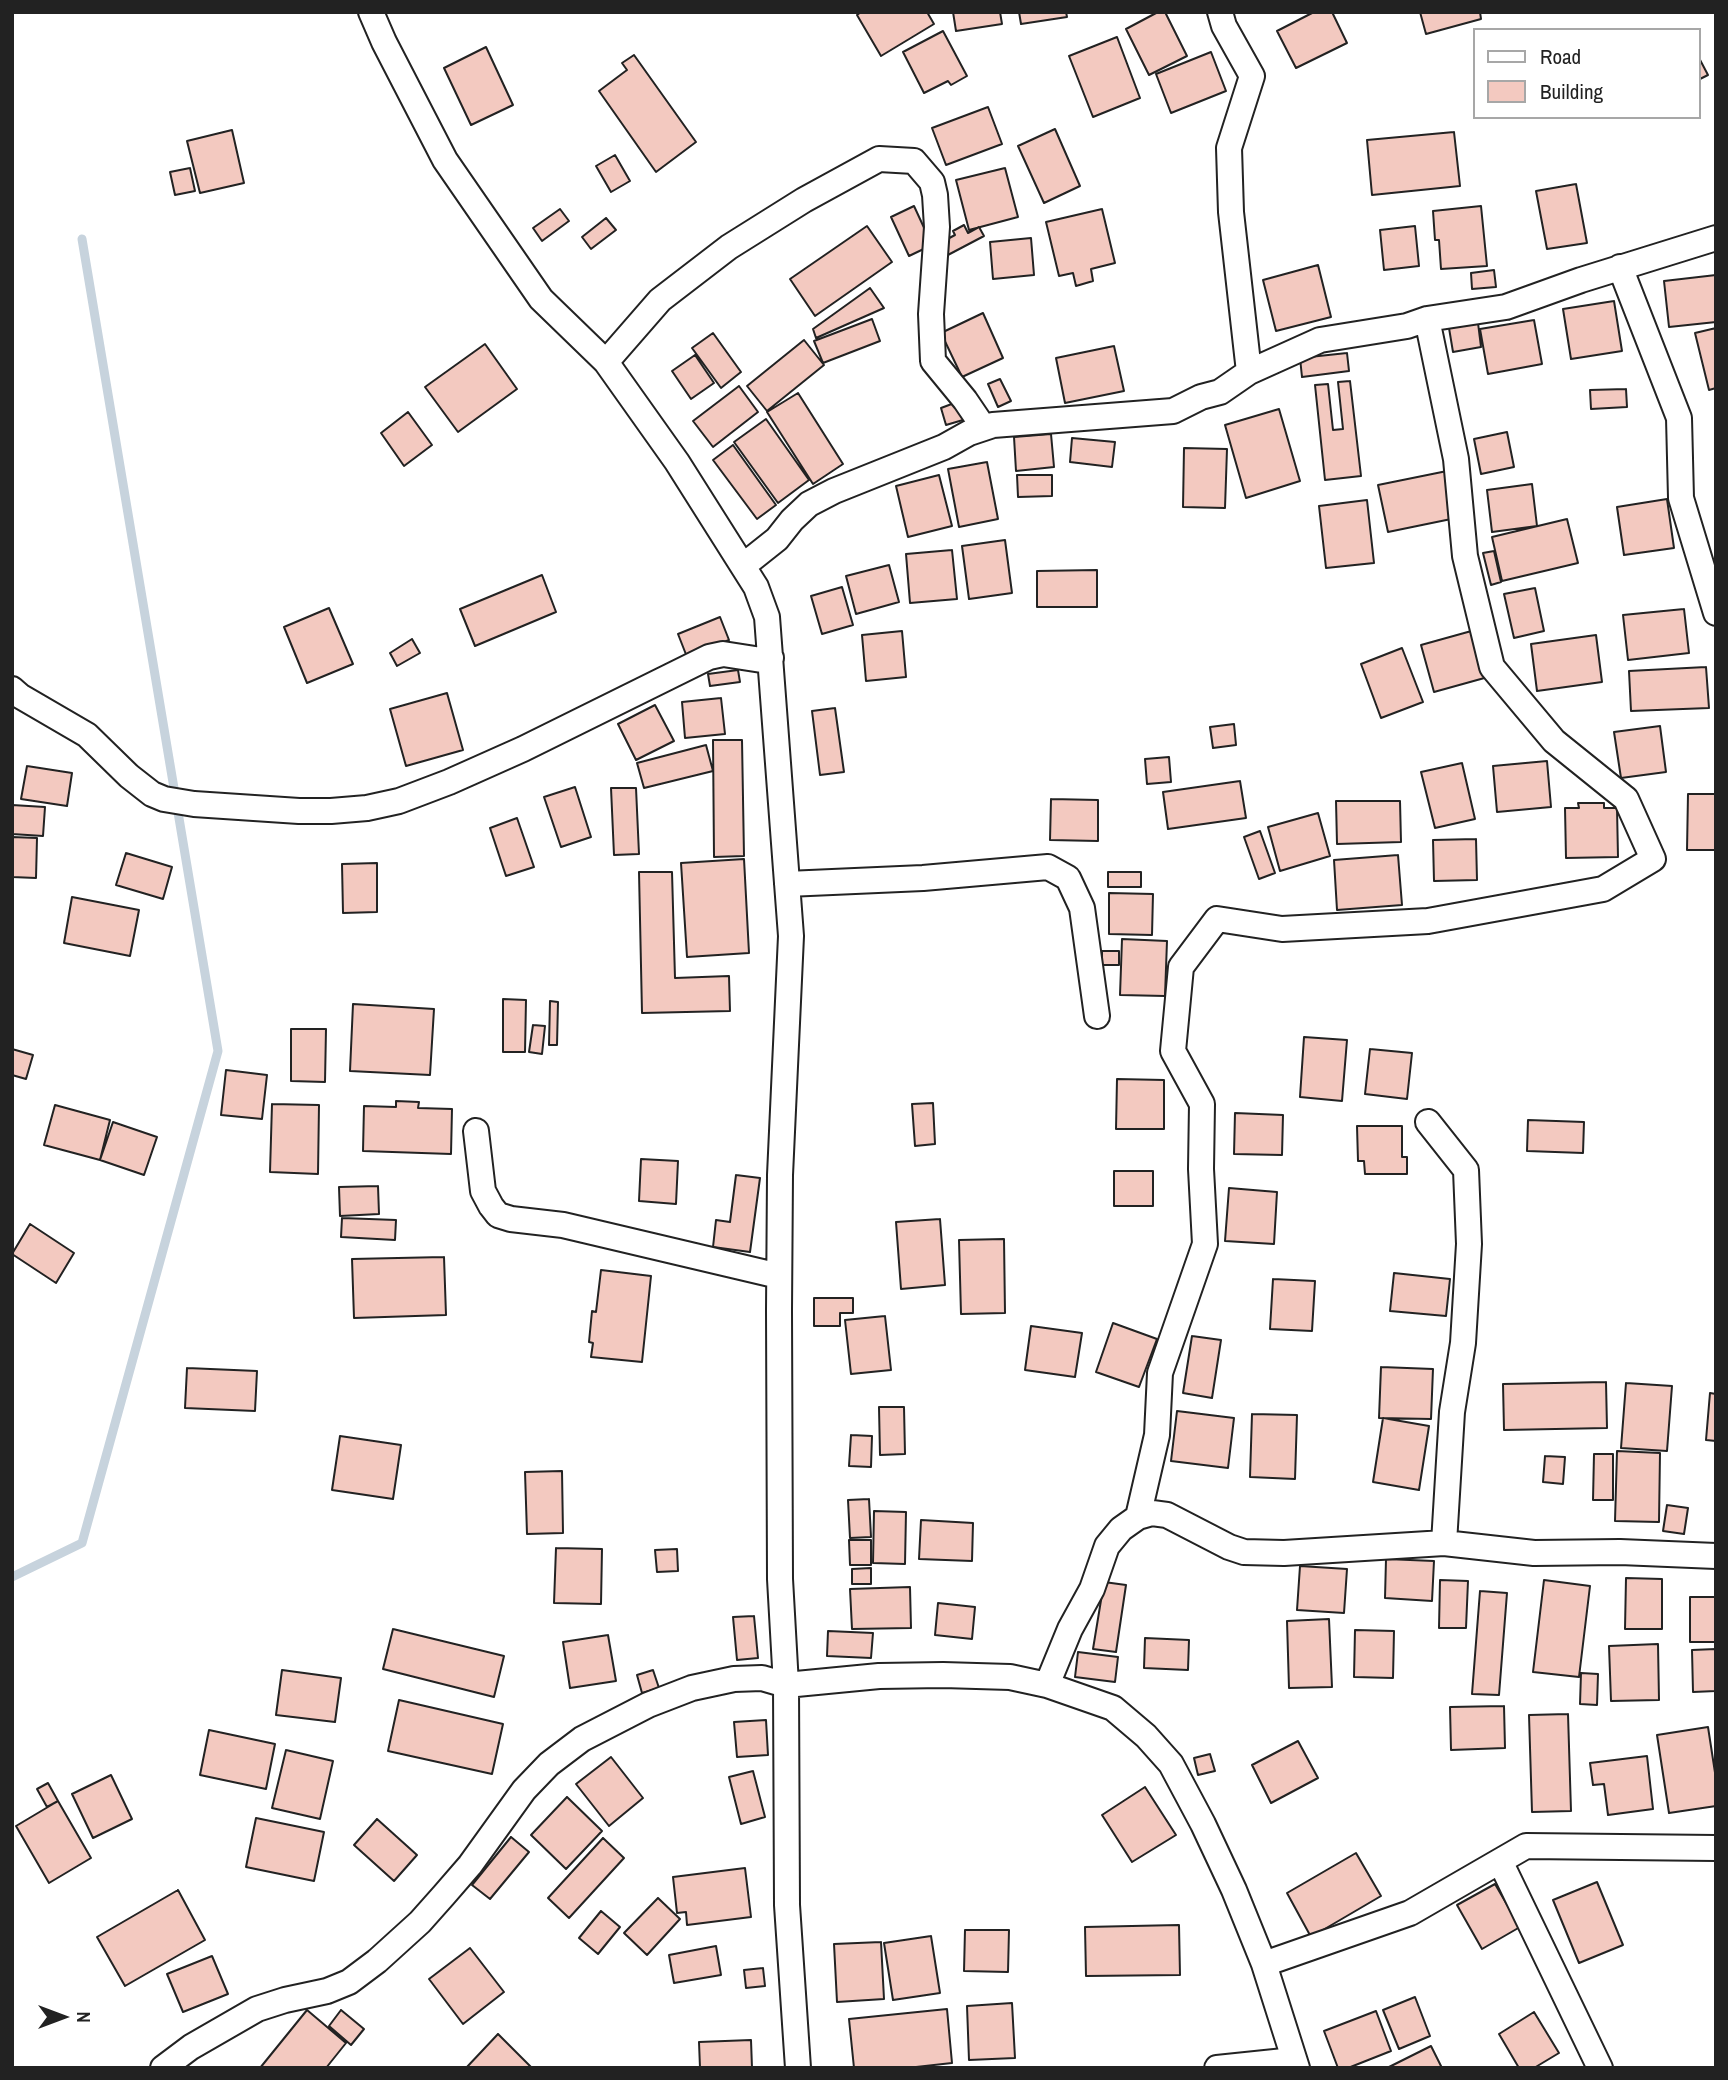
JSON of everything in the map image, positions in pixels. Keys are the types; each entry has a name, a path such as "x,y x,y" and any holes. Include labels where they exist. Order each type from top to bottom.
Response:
{"street":[{"path":"371,12 445,160 541,299 606,362 677,462 756,587 767,617 791,936 780,1175 780,1579 786,1685 787,1905 798,2068"},
{"path":"1220,12 1224,26 1252,76 1229,148 1231,212 1249,372"},
{"path":"606,362 660,300 729,247 804,200 879,159 914,161 932,182 935,195 937,227 931,314 933,361 984,428"},
{"path":"743,566 777,539 809,504 984,428 993,425 1173,411 1201,397 1220,392 1249,372 1320,340 1407,327 1427,318 1506,307 1619,267 1716,238"},
{"path":"1619,267 1679,418 1681,498 1716,613"},
{"path":"1138,1517 1157,1435 1160,1373 1205,1244 1201,1169 1202,1104 1173,1051 1181,967 1217,919 1282,929 1428,921 1603,889 1653,859 1626,799 1554,741 1492,667 1465,556 1456,459 1427,318"},
{"path":"12,689 87,735 129,776 152,794 164,799 194,804 331,811 399,801 449,782 523,749 709,657 723,654 768,661 771,658"},
{"path":"787,884 923,878 1048,867 1068,878 1082,908 1097,1016"},
{"path":"1428,1122 1466,1170 1469,1244 1463,1343 1452,1412 1444,1543"},
{"path":"476,1131 484,1191 498,1215 511,1219 563,1224 779,1276"},
{"path":"1047,1685 1070,1629 1092,1589 1107,1546 1121,1529 1138,1517 1152,1513 1167,1515 1244,1552 1284,1553 1444,1543 1534,1553 1619,1552 1716,1556"},
{"path":"163,2068 191,2046 257,2009 327,1991 349,1982 420,1922 470,1865 524,1790 549,1763 582,1739 649,1705 692,1688 734,1679 762,1678 786,1685 878,1676 943,1675 1010,1677 1047,1685 1113,1708 1146,1736 1171,1764 1209,1835 1264,1964 1295,2064 1217,2068"},
{"path":"1264,1964 1410,1913 1526,1846 1716,1848"},
{"path":"1500,1861 1600,2068"}],"building":[{"path":"861,12 927,12 934,24 881,56 857,15"},
{"path":"953,12 1000,12 1002,24 956,31"},
{"path":"1019,12 1066,12 1067,17 1021,24"},
{"path":"1158,12 1165,12 1187,56 1149,75 1126,29"},
{"path":"1314,12 1332,12 1347,43 1296,68 1277,31"},
{"path":"1420,12 1480,12 1481,19 1426,34"},
{"path":"943,31 967,76 951,85 948,81 924,93 903,52"},
{"path":"1117,37 1140,98 1093,117 1069,56"},
{"path":"486,47 513,105 471,125 444,68"},
{"path":"1211,52 1226,91 1171,113 1156,74"},
{"path":"634,55 696,142 656,172 599,91 627,70 622,63"},
{"path":"1700,60 1708,75 1700,79"},
{"path":"988,107 1002,144 946,165 932,128"},
{"path":"1055,129 1080,186 1044,203 1018,146"},
{"path":"232,130 244,183 200,193 187,141"},
{"path":"1454,132 1460,186 1372,195 1367,140"},
{"path":"615,155 630,181 611,192 596,166"},
{"path":"190,168 195,191 175,195 170,172"},
{"path":"1005,168 1018,217 969,230 956,180"},
{"path":"1576,184 1587,243 1547,249 1536,191"},
{"path":"914,206 932,245 909,256 891,217"},
{"path":"1481,206 1487,266 1441,269 1433,211"},
{"path":"560,209 569,221 542,241 533,228"},
{"path":"1102,209 1115,263 1091,269 1093,281 1076,286 1073,273 1059,276 1046,222"},
{"path":"606,218 616,230 591,249 582,237"},
{"path":"964,225 968,233 979,227 984,236 946,256 940,243 955,235 953,231"},
{"path":"867,226 892,262 815,316 790,279"},
{"path":"1415,226 1419,266 1384,270 1380,230"},
{"path":"1031,238 1034,275 993,279 990,242"},
{"path":"1318,265 1331,317 1276,331 1263,280"},
{"path":"1494,270 1496,287 1472,289 1471,273"},
{"path":"1716,275 1716,322 1669,327 1664,281"},
{"path":"870,288 884,308 816,338 813,329"},
{"path":"1614,301 1622,351 1571,359 1563,309"},
{"path":"983,313 1003,358 962,377 941,333"},
{"path":"872,319 880,341 823,363 814,341"},
{"path":"1534,320 1542,364 1488,374 1480,329"},
{"path":"1478,323 1481,347 1453,352 1449,328"},
{"path":"1716,328 1716,388 1709,390 1695,333"},
{"path":"713,333 741,372 721,388 692,348"},
{"path":"804,340 824,365 767,411 747,386"},
{"path":"485,344 517,389 458,432 425,387"},
{"path":"1114,346 1124,391 1065,403 1056,358"},
{"path":"1347,353 1349,371 1302,377 1300,358"},
{"path":"695,355 714,383 691,399 672,371"},
{"path":"1000,379 1011,401 998,407 988,384"},
{"path":"1350,381 1361,476 1325,480 1315,385 1328,384 1333,430 1343,429 1338,382"},
{"path":"739,386 758,412 713,447 693,421"},
{"path":"1626,389 1627,407 1591,409 1590,390"},
{"path":"798,393 843,464 813,484 767,412"},
{"path":"957,402 963,420 946,425 941,408"},
{"path":"1279,409 1300,481 1246,498 1225,425"},
{"path":"408,412 432,445 404,466 381,433"},
{"path":"766,419 809,480 778,503 734,442"},
{"path":"1507,432 1514,467 1481,474 1474,439"},
{"path":"1051,434 1054,467 1016,471 1014,437"},
{"path":"1072,438 1115,442 1112,467 1070,462"},
{"path":"733,445 776,505 757,519 713,460"},
{"path":"1184,448 1227,449 1225,508 1183,507"},
{"path":"987,462 998,519 959,527 948,469"},
{"path":"1447,471 1456,518 1388,532 1378,485"},
{"path":"939,475 952,526 908,537 896,486"},
{"path":"1017,475 1052,475 1052,496 1018,497"},
{"path":"1532,484 1537,526 1492,532 1487,490"},
{"path":"1667,499 1674,548 1624,555 1617,507"},
{"path":"1367,500 1374,563 1326,568 1319,506"},
{"path":"1567,519 1578,563 1502,581 1492,537"},
{"path":"1005,540 1012,593 969,599 962,546"},
{"path":"952,550 957,599 910,603 906,554"},
{"path":"1494,551 1501,582 1491,585 1483,553"},
{"path":"889,565 899,602 856,614 846,576"},
{"path":"1097,570 1097,607 1037,607 1037,571"},
{"path":"542,575 556,612 475,646 460,609"},
{"path":"842,587 853,625 822,634 811,596"},
{"path":"1535,588 1544,631 1514,638 1504,594"},
{"path":"329,608 353,664 307,683 284,627"},
{"path":"1684,609 1689,653 1628,660 1623,615"},
{"path":"720,617 729,640 687,657 678,634"},
{"path":"1475,630 1488,677 1434,692 1421,645"},
{"path":"902,631 906,677 866,681 862,635"},
{"path":"1596,635 1602,682 1537,691 1531,644"},
{"path":"412,639 420,653 397,666 390,653"},
{"path":"1402,648 1423,702 1381,718 1361,664"},
{"path":"1706,667 1709,708 1631,711 1629,671"},
{"path":"738,670 740,682 710,686 708,674"},
{"path":"447,693 463,750 406,766 390,709"},
{"path":"721,698 725,734 685,738 682,702"},
{"path":"655,705 674,741 636,760 618,724"},
{"path":"835,708 844,772 820,775 812,711"},
{"path":"1234,724 1236,745 1213,748 1210,727"},
{"path":"1660,726 1666,772 1621,778 1614,732"},
{"path":"713,740 742,740 744,856 714,857"},
{"path":"706,745 713,771 644,788 637,763"},
{"path":"1169,757 1171,782 1147,784 1145,759"},
{"path":"1547,761 1551,807 1497,812 1493,766"},
{"path":"1462,763 1475,819 1435,828 1421,772"},
{"path":"27,766 72,773 67,806 21,799"},
{"path":"1240,781 1246,818 1168,829 1163,792"},
{"path":"575,787 591,837 561,847 544,797"},
{"path":"611,788 636,788 639,854 614,855"},
{"path":"1688,794 1716,794 1716,850 1687,850"},
{"path":"1051,799 1098,800 1098,841 1050,840"},
{"path":"1336,801 1400,801 1401,842 1337,844"},
{"path":"1578,803 1604,803 1604,808 1617,808 1618,857 1566,858 1565,808 1579,808"},
{"path":"12,805 45,807 43,836 12,834"},
{"path":"1318,813 1330,856 1280,871 1268,827"},
{"path":"517,818 534,867 506,876 490,828"},
{"path":"1260,831 1275,873 1259,879 1244,837"},
{"path":"12,837 37,838 36,878 12,877"},
{"path":"1476,839 1477,880 1434,881 1433,840"},
{"path":"126,853 172,867 163,899 116,885"},
{"path":"1398,855 1402,905 1337,910 1334,860"},
{"path":"744,859 749,953 687,957 681,863"},
{"path":"377,863 377,912 343,913 342,864"},
{"path":"639,872 672,872 675,978 729,976 730,1011 642,1013"},
{"path":"1108,872 1141,872 1141,887 1108,887"},
{"path":"1109,893 1153,894 1152,935 1109,934"},
{"path":"72,897 139,910 130,956 64,943"},
{"path":"1122,939 1167,941 1165,996 1120,995"},
{"path":"1102,951 1119,951 1119,965 1102,965"},
{"path":"503,999 526,1000 525,1052 503,1052"},
{"path":"550,1001 558,1002 557,1045 549,1045"},
{"path":"353,1004 434,1009 430,1075 350,1071"},
{"path":"533,1025 545,1026 542,1054 529,1052"},
{"path":"291,1029 326,1029 325,1082 291,1081"},
{"path":"1304,1037 1347,1040 1342,1101 1300,1097"},
{"path":"12,1049 33,1055 26,1079 12,1075"},
{"path":"1370,1049 1412,1053 1407,1099 1365,1094"},
{"path":"226,1070 267,1075 262,1119 221,1115"},
{"path":"1117,1079 1164,1080 1164,1129 1116,1129"},
{"path":"396,1101 419,1102 418,1108 452,1109 451,1154 363,1151 364,1106 396,1107"},
{"path":"933,1103 935,1144 915,1146 912,1104"},
{"path":"272,1104 319,1105 318,1174 270,1172"},
{"path":"55,1105 110,1120 100,1160 44,1145"},
{"path":"1235,1113 1283,1115 1282,1155 1234,1154"},
{"path":"1528,1120 1584,1122 1583,1153 1527,1151"},
{"path":"113,1122 157,1137 144,1175 100,1160"},
{"path":"1357,1126 1402,1126 1402,1157 1407,1157 1407,1174 1365,1174 1364,1161 1358,1161"},
{"path":"641,1159 678,1161 676,1204 639,1201"},
{"path":"1114,1171 1153,1171 1153,1206 1114,1206"},
{"path":"736,1175 760,1178 750,1252 713,1247 716,1220 730,1222"},
{"path":"378,1186 379,1214 340,1216 339,1187"},
{"path":"1229,1188 1277,1192 1274,1244 1225,1241"},
{"path":"342,1218 396,1220 395,1240 341,1237"},
{"path":"940,1219 945,1285 901,1289 896,1222"},
{"path":"30,1224 74,1253 56,1283 12,1254"},
{"path":"1004,1239 1005,1313 961,1314 959,1240"},
{"path":"444,1257 446,1315 354,1318 352,1259"},
{"path":"601,1270 651,1276 642,1362 591,1357 593,1343 589,1342 592,1311 596,1312"},
{"path":"1394,1273 1450,1279 1446,1316 1390,1311"},
{"path":"1273,1279 1315,1281 1312,1331 1270,1329"},
{"path":"814,1298 853,1298 853,1313 840,1313 840,1326 814,1326"},
{"path":"885,1316 891,1370 851,1374 845,1320"},
{"path":"1113,1323 1157,1339 1139,1387 1096,1372"},
{"path":"1031,1326 1082,1333 1075,1377 1025,1370"},
{"path":"1192,1336 1221,1340 1212,1398 1183,1393"},
{"path":"1381,1367 1433,1369 1431,1419 1379,1418"},
{"path":"187,1368 257,1371 255,1411 185,1408"},
{"path":"1606,1382 1607,1428 1504,1430 1503,1384"},
{"path":"1626,1383 1672,1386 1667,1451 1621,1448"},
{"path":"1710,1393 1716,1394 1716,1441 1706,1440"},
{"path":"879,1407 904,1407 905,1454 880,1455"},
{"path":"1177,1411 1234,1418 1228,1468 1171,1461"},
{"path":"1252,1414 1297,1415 1295,1479 1250,1477"},
{"path":"1383,1418 1429,1426 1419,1490 1373,1482"},
{"path":"851,1435 872,1436 871,1467 849,1466"},
{"path":"340,1436 401,1445 393,1499 332,1490"},
{"path":"1617,1451 1660,1453 1659,1522 1615,1521"},
{"path":"1594,1454 1613,1454 1613,1500 1593,1500"},
{"path":"1545,1456 1565,1457 1563,1484 1543,1482"},
{"path":"562,1471 563,1533 527,1534 525,1472"},
{"path":"869,1499 871,1537 850,1538 848,1500"},
{"path":"1667,1505 1688,1508 1684,1534 1663,1531"},
{"path":"874,1511 906,1512 905,1564 873,1563"},
{"path":"921,1520 973,1523 972,1561 919,1559"},
{"path":"849,1540 871,1540 871,1565 850,1565"},
{"path":"556,1548 602,1549 601,1604 554,1603"},
{"path":"677,1549 678,1571 657,1572 655,1550"},
{"path":"1386,1559 1434,1561 1432,1601 1385,1598"},
{"path":"1300,1566 1347,1569 1344,1613 1297,1610"},
{"path":"871,1568 871,1584 852,1584 852,1569"},
{"path":"1626,1578 1662,1579 1662,1629 1625,1629"},
{"path":"1440,1580 1468,1581 1466,1628 1439,1628"},
{"path":"1544,1580 1590,1586 1579,1677 1533,1672"},
{"path":"1104,1582 1126,1585 1116,1652 1093,1649"},
{"path":"910,1587 911,1628 852,1629 850,1589"},
{"path":"1480,1591 1507,1593 1499,1695 1472,1694"},
{"path":"1690,1597 1716,1597 1716,1642 1690,1642"},
{"path":"938,1603 975,1607 972,1639 935,1635"},
{"path":"754,1616 758,1658 737,1660 733,1617"},
{"path":"1329,1619 1332,1687 1289,1688 1287,1621"},
{"path":"393,1629 504,1656 494,1697 383,1669"},
{"path":"1355,1630 1394,1631 1393,1678 1354,1677"},
{"path":"828,1631 873,1633 871,1658 827,1656"},
{"path":"608,1635 616,1681 570,1688 563,1642"},
{"path":"1145,1638 1189,1640 1188,1670 1144,1668"},
{"path":"1658,1644 1659,1700 1611,1701 1609,1646"},
{"path":"1716,1649 1716,1691 1693,1692 1692,1650"},
{"path":"1078,1652 1118,1657 1115,1682 1075,1677"},
{"path":"282,1670 341,1678 335,1722 276,1715"},
{"path":"653,1670 659,1688 642,1693 637,1675"},
{"path":"1581,1673 1598,1674 1597,1705 1580,1704"},
{"path":"399,1700 503,1724 492,1774 388,1751"},
{"path":"1504,1706 1505,1748 1451,1750 1450,1707"},
{"path":"1568,1714 1571,1811 1532,1812 1529,1715"},
{"path":"766,1720 768,1755 737,1757 734,1722"},
{"path":"1708,1727 1716,1779 1716,1806 1669,1813 1657,1735"},
{"path":"209,1730 275,1744 266,1789 200,1775"},
{"path":"1298,1741 1318,1778 1271,1803 1252,1765"},
{"path":"286,1750 333,1761 320,1819 272,1808"},
{"path":"1210,1754 1215,1771 1198,1775 1194,1758"},
{"path":"1647,1756 1653,1809 1608,1815 1604,1784 1593,1785 1590,1763"},
{"path":"611,1757 643,1798 609,1826 576,1784"},
{"path":"753,1771 765,1817 741,1824 729,1777"},
{"path":"111,1775 132,1819 93,1838 72,1794"},
{"path":"48,1783 58,1801 47,1807 37,1789"},
{"path":"1145,1787 1176,1835 1132,1862 1102,1815"},
{"path":"567,1797 602,1831 566,1869 531,1835"},
{"path":"58,1801 91,1858 49,1883 16,1826"},
{"path":"256,1818 324,1832 314,1881 246,1867"},
{"path":"377,1819 417,1855 394,1881 354,1845"},
{"path":"511,1837 529,1852 490,1899 472,1885"},
{"path":"603,1838 624,1858 569,1918 548,1898"},
{"path":"1356,1853 1381,1896 1311,1937 1287,1893"},
{"path":"745,1868 751,1917 687,1925 686,1912 677,1913 673,1877"},
{"path":"1597,1882 1623,1945 1579,1963 1553,1900"},
{"path":"1495,1884 1520,1927 1482,1949 1457,1905"},
{"path":"178,1890 205,1940 125,1986 97,1937"},
{"path":"658,1898 680,1919 647,1955 624,1933"},
{"path":"601,1911 620,1927 598,1954 579,1938"},
{"path":"1179,1925 1180,1975 1086,1976 1085,1927"},
{"path":"965,1930 1009,1930 1008,1972 964,1971"},
{"path":"931,1936 940,1993 893,2000 884,1943"},
{"path":"881,1942 884,1999 837,2002 834,1944"},
{"path":"716,1946 721,1975 674,1983 669,1955"},
{"path":"470,1948 504,1992 463,2024 429,1979"},
{"path":"212,1956 228,1994 183,2012 167,1974"},
{"path":"763,1968 765,1986 746,1988 744,1970"},
{"path":"1415,1997 1430,2036 1399,2049 1383,2010"},
{"path":"1012,2003 1015,2058 969,2060 967,2006"},
{"path":"947,2009 952,2063 907,2068 854,2068 849,2019"},
{"path":"307,2010 346,2043 326,2068 260,2068"},
{"path":"341,2010 364,2029 351,2045 329,2026"},
{"path":"1376,2011 1391,2051 1348,2068 1338,2068 1324,2031"},
{"path":"1534,2012 1559,2053 1534,2068 1519,2068 1499,2034"},
{"path":"498,2034 532,2068 466,2068"},
{"path":"751,2040 752,2068 700,2068 699,2042"},
{"path":"1431,2046 1442,2068 1387,2068"}],"waterway":[{"path":"12,1577 82,1543 218,1051 82,239"}]}
